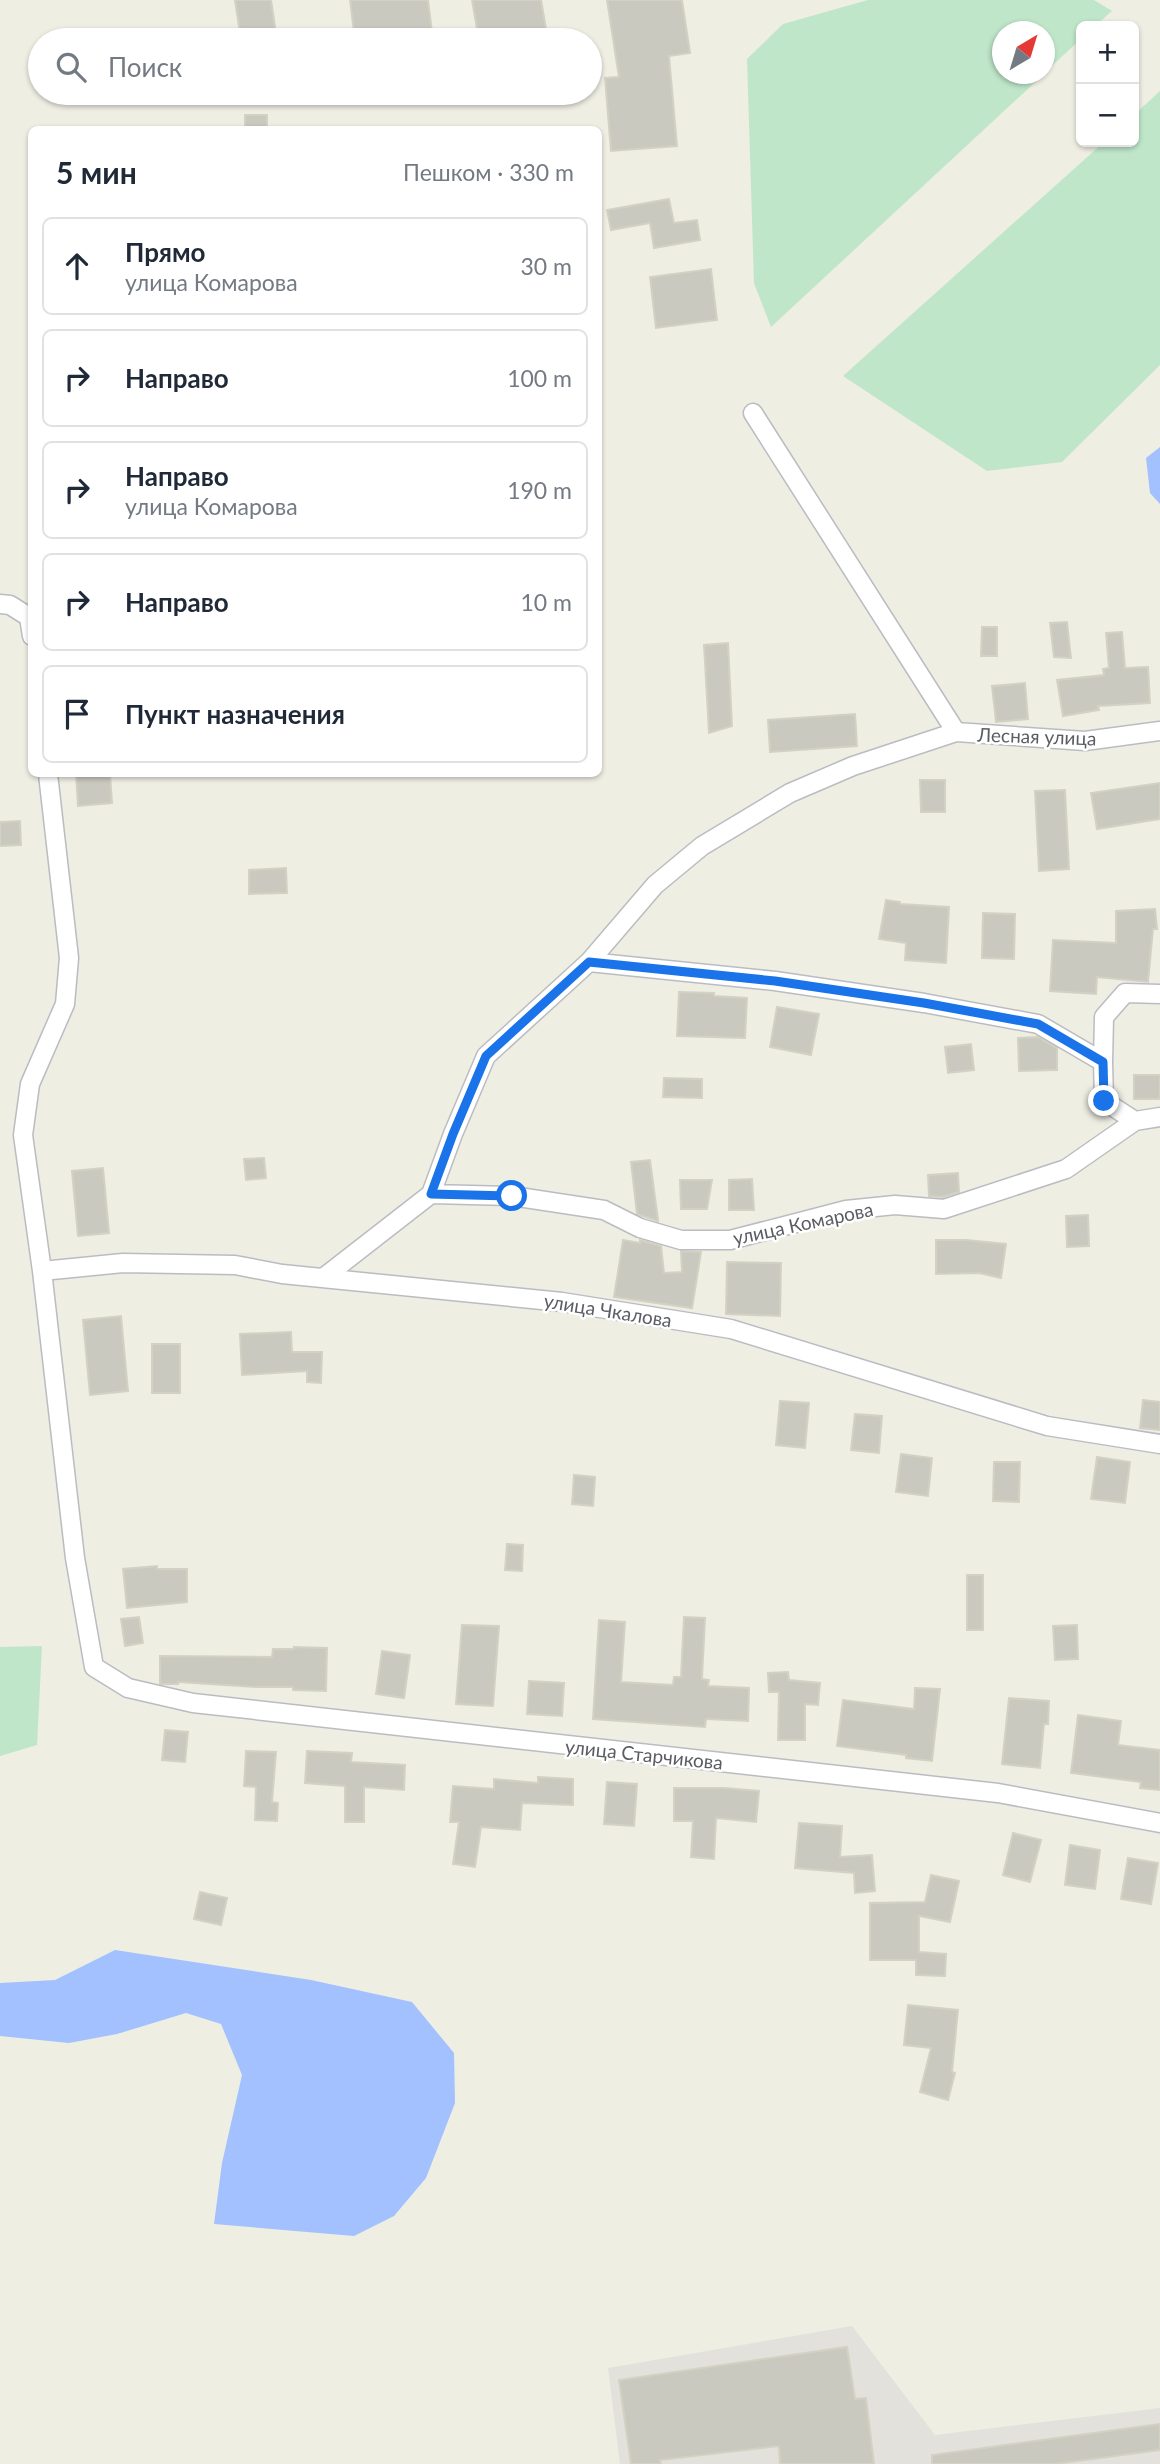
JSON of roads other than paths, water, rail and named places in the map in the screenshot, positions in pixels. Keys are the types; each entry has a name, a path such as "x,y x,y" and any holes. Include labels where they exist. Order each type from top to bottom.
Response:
{"street":[{"path":"323,1278 431,1194 486,1056 589,962 654,885 702,846 790,793 853,766 956,732 753,413"},
{"path":"0,604 10,605 28,616"},
{"name":"Лесная улица","path":"956,732 1085,741 1160,731"},
{"path":"42,1271 23,1135 30,1084 65,1004 69,958 48,777"},
{"path":"589,962 775,981 924,1003 1038,1024 1103,1062"},
{"path":"1135,1121 1104,1101 1104,1017 1125,993 1160,994"},
{"name":"улица Комарова","path":"431,1194 512,1196 591,1208 604,1210 640,1227 681,1240 730,1240 846,1210 895,1205 944,1209 1066,1169 1135,1121 1160,1117"},
{"name":"улица Чкалова","path":"42,1271 123,1263 235,1265 282,1274 562,1302 732,1329 1047,1426 1160,1444"},
{"name":"улица Старчикова","path":"42,1271 75,1558 94,1667 128,1688 193,1703 999,1793 1160,1823"}],"water":[{"path":"1160,447 1160,504 1150,493 1146,458"},
{"path":"115,1950 311,1980 412,2002 454,2053 455,2103 426,2178 394,2216 354,2236 214,2224 222,2163 242,2075 221,2024 186,2013 117,2034 69,2043 0,2036 0,1983 55,1980"}]}
